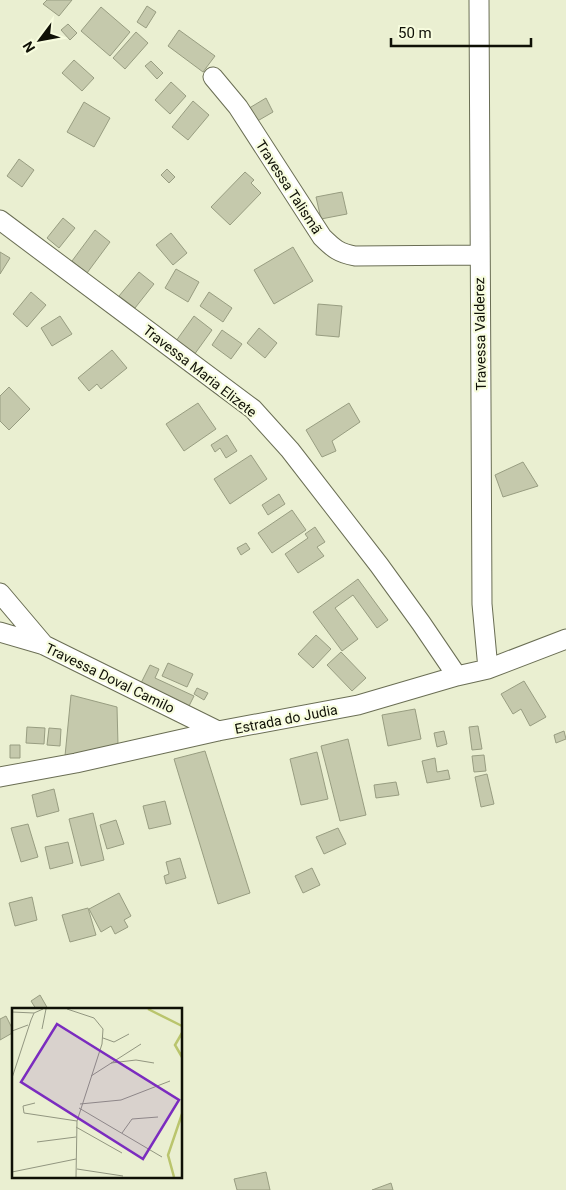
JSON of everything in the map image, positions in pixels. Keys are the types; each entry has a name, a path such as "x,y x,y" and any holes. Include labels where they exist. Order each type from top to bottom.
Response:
{"street":[{"name":"Travessa Valderez","path":"480,0 482,604 488,669"},
{"name":"Travessa Talismã","path":"213,78 238,107 322,237 342,254 355,256 480,254"},
{"name":"Travessa Maria Elizete","path":"0,220 253,409 290,450 379,565 457,676"},
{"path":"0,594 44,645"},
{"name":"Travessa Doval Camilo","path":"0,632 44,645 218,731"},
{"name":"Estrada do Judia","path":"0,777 76,763 218,731 358,705 457,676 488,669 566,639"}],"building":[{"path":"47,0 72,0 59,16 43,4"},
{"path":"147,6 156,12 146,28 137,22"},
{"path":"101,7 130,32 110,56 81,31"},
{"path":"68,24 77,33 70,40 61,30"},
{"path":"179,30 215,56 203,72 168,46"},
{"path":"136,32 148,43 125,69 113,58"},
{"path":"74,60 94,78 82,91 62,73"},
{"path":"151,61 163,73 157,79 145,66"},
{"path":"171,82 186,96 170,114 155,100"},
{"path":"266,98 273,112 254,123 246,110"},
{"path":"193,101 209,115 188,140 172,127"},
{"path":"84,102 110,118 94,147 67,132"},
{"path":"19,159 34,170 22,187 7,176"},
{"path":"167,169 175,177 169,183 161,175"},
{"path":"245,172 254,180 251,183 261,193 230,225 211,207"},
{"path":"342,192 347,214 321,219 316,197"},
{"path":"63,218 75,228 59,248 47,238"},
{"path":"95,230 110,242 87,273 72,261"},
{"path":"171,233 187,253 173,265 156,245"},
{"path":"293,247 313,281 274,304 254,270"},
{"path":"0,252 10,258 0,274"},
{"path":"176,269 199,282 188,302 165,288"},
{"path":"139,272 154,284 135,308 119,296"},
{"path":"31,292 46,305 27,327 13,314"},
{"path":"209,292 232,308 223,322 200,306"},
{"path":"318,304 342,306 339,337 316,335"},
{"path":"60,316 72,334 52,346 41,328"},
{"path":"194,316 212,330 194,355 176,341"},
{"path":"259,328 277,343 265,358 247,343"},
{"path":"222,330 242,344 231,359 212,345"},
{"path":"112,350 127,368 101,389 97,384 89,391 78,378"},
{"path":"9,387 30,409 9,430 0,421 0,396"},
{"path":"198,403 216,429 184,451 166,424"},
{"path":"349,403 360,422 332,441 336,451 322,457 306,430"},
{"path":"227,435 237,451 226,458 220,448 215,452 211,445"},
{"path":"251,455 267,479 230,504 214,479"},
{"path":"523,462 538,486 503,497 495,475"},
{"path":"279,494 285,504 268,515 262,505"},
{"path":"292,510 306,530 272,553 258,533"},
{"path":"315,527 325,542 317,547 324,556 298,573 285,554 308,538 305,534"},
{"path":"246,543 250,549 241,555 237,548"},
{"path":"358,579 388,620 377,628 353,595 335,608 358,639 342,651 313,612"},
{"path":"316,635 331,649 313,668 298,654"},
{"path":"341,652 366,678 352,691 327,665"},
{"path":"168,663 193,674 187,687 162,676"},
{"path":"150,665 159,669 155,678 194,696 187,710 139,687"},
{"path":"524,681 546,717 530,726 521,709 513,714 501,694"},
{"path":"197,688 208,693 204,700 194,694"},
{"path":"71,695 117,707 118,745 65,756"},
{"path":"415,709 421,739 388,746 382,715"},
{"path":"478,726 482,749 472,750 469,727"},
{"path":"27,727 45,728 44,744 26,743"},
{"path":"49,728 61,729 60,746 47,745"},
{"path":"444,731 447,744 437,747 434,733"},
{"path":"564,731 566,739 556,743 554,735"},
{"path":"348,739 366,815 340,821 321,746"},
{"path":"10,745 20,745 20,758 10,758"},
{"path":"205,751 250,893 218,904 174,759"},
{"path":"317,752 328,799 301,805 290,759"},
{"path":"484,755 486,771 474,772 472,756"},
{"path":"435,758 437,772 448,770 450,779 427,783 422,761"},
{"path":"487,774 494,804 481,807 475,777"},
{"path":"396,782 399,795 376,798 374,785"},
{"path":"54,789 59,811 37,817 32,795"},
{"path":"165,801 171,824 149,829 143,806"},
{"path":"93,813 104,860 81,866 69,819"},
{"path":"116,820 124,844 107,849 100,825"},
{"path":"28,824 38,857 21,862 11,828"},
{"path":"338,828 346,844 324,854 316,837"},
{"path":"68,842 73,863 50,869 45,847"},
{"path":"180,858 186,878 166,884 164,876 169,874 166,862"},
{"path":"312,868 320,885 303,893 295,876"},
{"path":"119,893 131,916 124,920 128,927 115,934 111,926 101,932 89,909"},
{"path":"32,897 37,920 15,926 9,903"},
{"path":"88,908 96,935 70,942 62,915"},
{"path":"40,995 47,1008 35,1008 31,1001"},
{"path":"6,1016 12,1028 12,1033 0,1040 0,1019"},
{"path":"266,1172 270,1190 237,1190 234,1179"},
{"path":"391,1183 393,1190 372,1190"}]}
